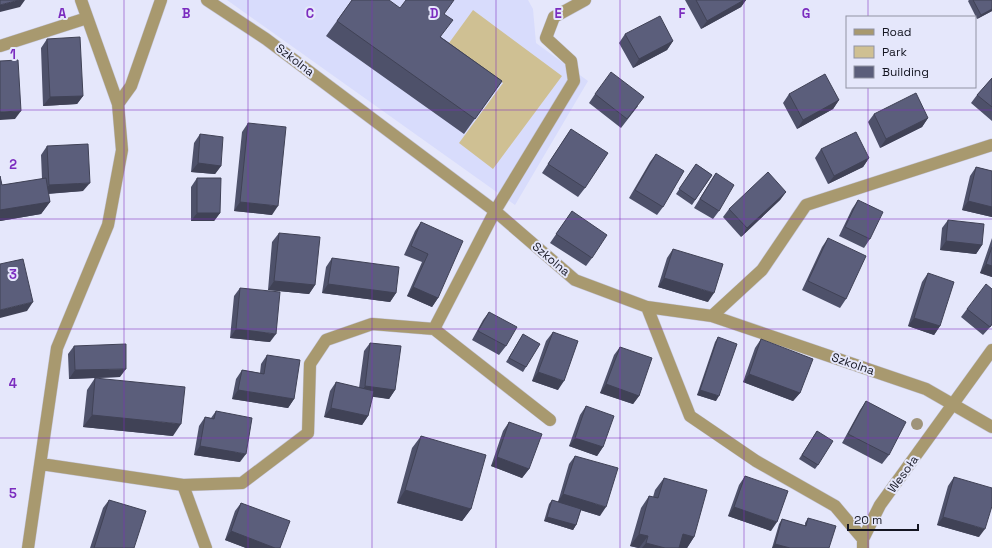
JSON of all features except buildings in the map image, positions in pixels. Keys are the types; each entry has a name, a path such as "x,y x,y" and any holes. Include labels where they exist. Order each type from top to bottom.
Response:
{"street":[{"path":"28,548 57,348 108,225 122,150 118,104 81,0"},
{"path":"118,104 131,86 162,0"},
{"name":"Szkolna","path":"207,0 266,39 495,211 575,280 647,306 712,316 926,389 992,427"},
{"path":"434,329 495,211 574,81 571,61 546,38 554,17 585,0"},
{"path":"0,46 87,18"},
{"path":"712,316 762,270 806,205 992,145"},
{"path":"647,306 690,416 756,461 835,506 863,543"},
{"path":"41,464 183,486 242,483 308,433 310,364 326,340 372,324 434,329 550,420"},
{"name":"Wesoła","path":"863,543 880,504 992,350"},
{"path":"183,486 206,548"}],"shaded area":[{"path":"227,0 528,0 533,9 536,43 588,81 515,205"}],"green space":[{"path":"473,10 562,76 493,169 459,143 503,83 449,43"}]}
